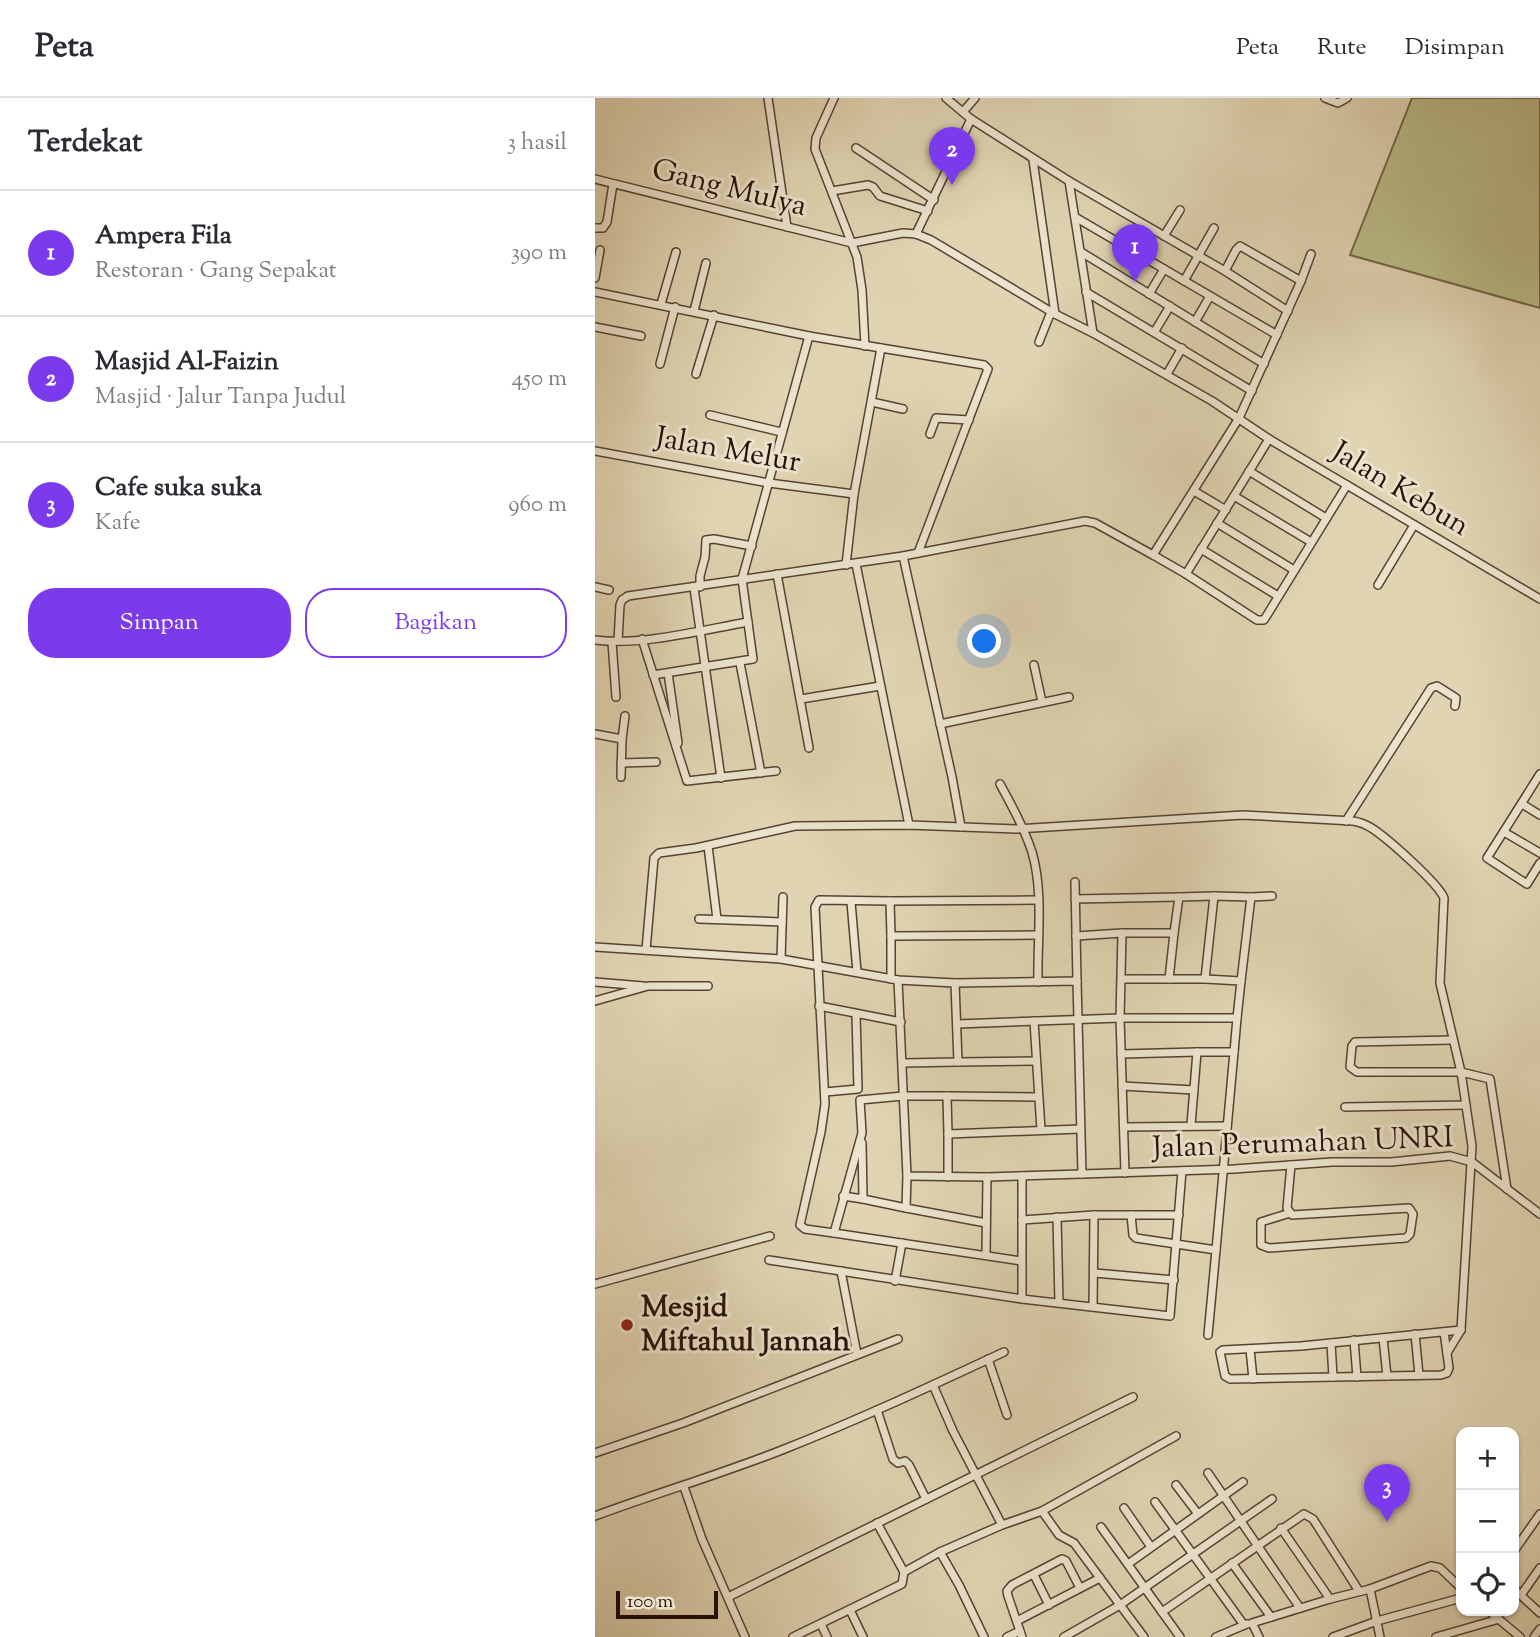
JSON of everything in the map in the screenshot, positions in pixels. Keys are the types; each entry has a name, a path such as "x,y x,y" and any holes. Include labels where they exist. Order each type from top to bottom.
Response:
{"street":[{"path":"768,98 787,227"},
{"path":"834,98 815,146 852,243 860,276 865,346"},
{"path":"946,98 971,119 1033,160 1225,271 1288,311"},
{"path":"963,112 975,98"},
{"path":"1325,98 1338,103 1347,98"},
{"path":"852,243 895,234 916,234 971,119"},
{"path":"856,148 934,200"},
{"path":"1033,160 1053,313 1039,342"},
{"name":"Gang Mulya","path":"595,179 852,243"},
{"path":"1069,181 1093,333"},
{"path":"595,228 603,228 606,225 613,184"},
{"path":"832,191 868,185 883,197 928,211"},
{"path":"1164,236 1180,210"},
{"path":"1075,217 1277,335"},
{"path":"1184,281 1214,228"},
{"name":"Jalan Kebun","path":"916,234 932,240 1053,313 1167,374 1269,439 1540,599"},
{"path":"1225,271 1235,250 1240,247 1301,281"},
{"path":"595,278 600,250"},
{"path":"661,304 676,252"},
{"path":"1081,253 1264,364"},
{"path":"1153,555 1239,418 1311,254"},
{"path":"694,311 706,263"},
{"path":"1149,294 1164,270"},
{"path":"595,292 809,336 986,366 988,373 918,553"},
{"path":"1086,292 1252,391"},
{"path":"1195,322 1210,296"},
{"path":"1155,331 1170,306"},
{"path":"660,364 675,307"},
{"path":"696,374 714,315"},
{"path":"595,327 642,336"},
{"path":"653,675 740,663 752,660 754,656 742,579 809,336"},
{"path":"846,565 854,494 881,348"},
{"path":"1167,374 1182,348"},
{"path":"871,402 903,409"},
{"path":"710,415 781,432"},
{"path":"930,434 936,418 969,420"},
{"path":"1186,574 1269,439"},
{"name":"Jalan Melur","path":"595,451 769,483 854,494"},
{"path":"1249,471 1326,518"},
{"path":"616,697 615,641 620,605 624,598 856,564 1085,521 1095,523 1153,555 1260,621 1264,620 1347,485"},
{"path":"1194,491 1226,510"},
{"path":"1234,496 1311,542"},
{"path":"1217,523 1294,570"},
{"path":"1378,584 1414,525"},
{"path":"721,778 699,630 697,588 705,557 706,540 752,546"},
{"path":"1202,549 1279,596"},
{"path":"903,556 961,827"},
{"path":"856,564 909,825"},
{"path":"777,574 809,748"},
{"path":"595,587 609,590"},
{"path":"596,640 642,639 748,622"},
{"path":"642,639 688,782 776,771"},
{"path":"740,663 761,773"},
{"path":"1034,665 1042,702"},
{"path":"668,673 679,758"},
{"path":"801,699 880,686"},
{"path":"1346,821 1431,688 1437,686 1455,696 1455,706"},
{"path":"940,724 1069,697"},
{"path":"621,776 619,738 625,716"},
{"path":"595,734 619,738"},
{"path":"621,763 656,762"},
{"path":"1539,777 1488,859 1527,884 1540,863"},
{"path":"1000,784 1023,828 1036,872 1038,982"},
{"path":"1522,804 1540,815"},
{"name":"Jalan Perumahan UNRI","path":"646,950 654,858 659,853 708,846 791,826 1023,828 1226,816 1360,822 1371,827 1442,893 1444,906 1439,971 1442,995 1461,1072 1472,1162 1438,1155 1400,1161 1332,1161 1223,1170 987,1177 907,1176"},
{"path":"1504,832 1540,853"},
{"path":"708,846 717,919"},
{"path":"1075,882 1081,1174"},
{"path":"1205,979 1214,896"},
{"path":"1075,899 1272,896"},
{"path":"781,959 783,897"},
{"path":"1170,979 1179,897"},
{"path":"1208,1335 1237,1018 1251,898"},
{"path":"1021,1261 805,1229 800,1225 821,1132 825,1092 816,903 819,900 1038,900"},
{"path":"890,901 891,936 901,1021 907,1208"},
{"path":"851,902 857,972"},
{"path":"699,919 782,922"},
{"path":"1122,933 1120,1017 1125,1173"},
{"path":"1076,936 1174,933"},
{"path":"891,936 1037,935"},
{"path":"595,947 781,959 895,979 955,983 1077,981"},
{"path":"1122,979 1241,981"},
{"path":"595,982 648,986 708,986"},
{"path":"955,983 958,1062"},
{"path":"595,1001 648,986"},
{"path":"819,1006 901,1021"},
{"path":"856,1014 863,1199"},
{"path":"957,1024 1120,1017 1237,1018"},
{"path":"1034,1021 1041,1130"},
{"path":"1453,1040 1355,1042 1352,1046 1350,1069 1357,1072 1461,1072 1490,1079 1507,1189"},
{"path":"1191,1125 1197,1052"},
{"path":"1121,1054 1234,1052"},
{"path":"903,1063 1036,1061"},
{"path":"1122,1086 1194,1090"},
{"path":"825,1092 858,1089"},
{"path":"860,1100 903,1096 1037,1097"},
{"path":"947,1096 948,1177"},
{"path":"1345,1107 1466,1105"},
{"path":"1124,1127 1227,1126"},
{"path":"948,1134 1080,1129"},
{"path":"834,1233 842,1196 862,1133"},
{"path":"1472,1162 1540,1214"},
{"path":"1447,1353 1461,1330 1472,1162"},
{"path":"1290,1213 1261,1222 1261,1245 1269,1248 1406,1238 1411,1234 1413,1214 1409,1208 1296,1215 1290,1213 1287,1208 1291,1165"},
{"path":"769,1260 1022,1299 1169,1316 1182,1171"},
{"path":"1022,1176 1022,1299"},
{"path":"986,1255 987,1177"},
{"path":"842,1196 986,1223"},
{"path":"1022,1220 1094,1215 1179,1215"},
{"path":"1093,1307 1094,1215"},
{"path":"1131,1215 1135,1237 1216,1250"},
{"path":"1057,1217 1059,1303"},
{"path":"595,1284 770,1236"},
{"path":"895,1281 902,1243"},
{"path":"841,1271 857,1354"},
{"path":"1095,1273 1174,1280"},
{"path":"1444,1332 1449,1367 1447,1373 1441,1375 1226,1377 1220,1352 1223,1349 1331,1343 1461,1330"},
{"path":"1415,1334 1419,1375"},
{"path":"1383,1338 1387,1376"},
{"path":"595,1453 695,1418 898,1339"},
{"path":"1355,1340 1357,1377"},
{"path":"1331,1343 1333,1377"},
{"path":"1250,1349 1253,1378"},
{"path":"595,1516 684,1487 782,1450 1003,1352"},
{"path":"988,1359 1007,1415"},
{"path":"933,1385 953,1431 1002,1525"},
{"path":"728,1597 1133,1397"},
{"path":"877,1410 893,1459 898,1463 905,1461 909,1465 926,1499"},
{"path":"904,1572 940,1552 1042,1511 1176,1436"},
{"path":"1207,1473 1300,1608"},
{"path":"1128,1564 1243,1482"},
{"path":"1176,1485 1198,1514"},
{"path":"684,1487 702,1539 745,1637"},
{"path":"1067,1636 1119,1605 1272,1499"},
{"path":"1155,1502 1210,1578 1259,1637"},
{"path":"1124,1508 1151,1547"},
{"path":"1042,1511 1057,1533 1071,1539 1144,1637"},
{"path":"1519,1544 1540,1514"},
{"path":"1162,1612 1300,1515 1310,1516 1359,1591"},
{"path":"796,1636 900,1587 904,1572 877,1522"},
{"path":"1101,1527 1180,1637"},
{"path":"1281,1528 1330,1599"},
{"path":"940,1552 984,1637"},
{"path":"1007,1637 1021,1634 1007,1591 1012,1586 1063,1559 1080,1588"},
{"path":"1232,1563 1271,1617"},
{"path":"1216,1637 1248,1624 1370,1589 1433,1566 1440,1568 1456,1583"},
{"path":"1540,1568 1521,1595 1540,1613"},
{"path":"1034,1575 1049,1605"},
{"path":"1017,1621 1100,1578"},
{"path":"1370,1589 1380,1637"},
{"path":"1333,1637 1377,1621 1456,1599"},
{"path":"850,1610 863,1637"},
{"path":"1495,1616 1520,1637"},
{"path":"1436,1637 1499,1619"},
{"path":"821,1624 827,1637"},
{"path":"1534,1637 1540,1629"}],"green space":[{"path":"1412,98 1540,98 1540,308 1350,255"}],"place":[{"name":"Masjid Al-Faizin","path":"952,185"},
{"name":"Ampera Fila","path":"1135,282"},
{"name":"Mesjid Miftahul Jannah","path":"627,1325"},
{"name":"Cafe suka suka","path":"1387,1522"}]}
